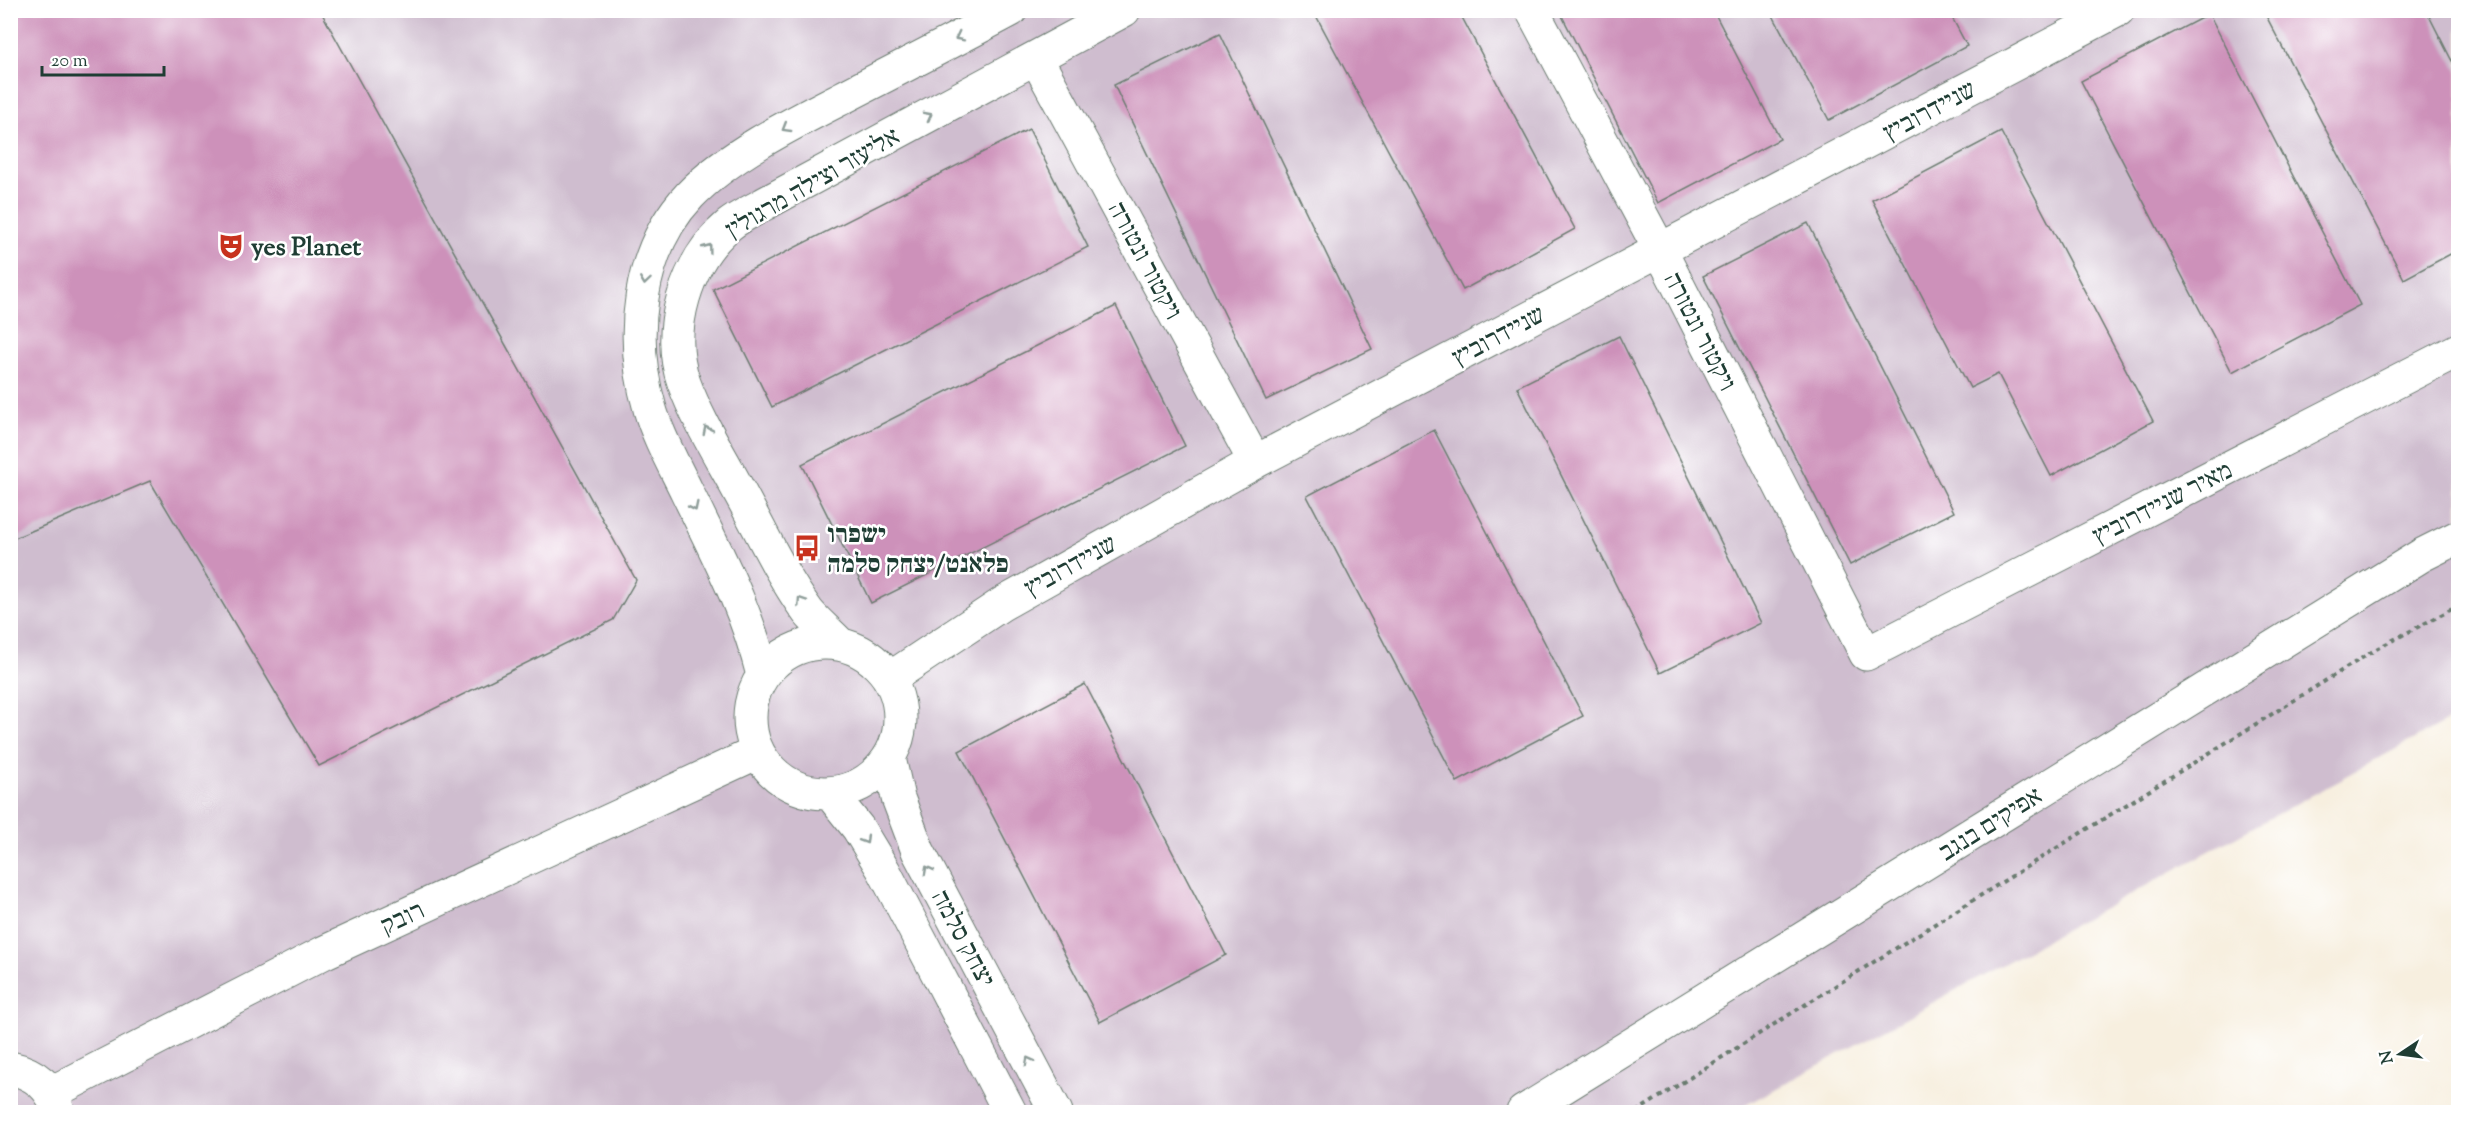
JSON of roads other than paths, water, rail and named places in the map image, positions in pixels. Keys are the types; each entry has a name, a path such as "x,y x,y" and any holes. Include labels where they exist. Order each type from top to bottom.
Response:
{"street":[{"name":"אליעזר וצילה מרגולין","path":"763,675 753,634 739,599 650,410 640,365 640,317 647,268 666,228 689,195 731,161 804,118 1011,10"},
{"name":"אליעזר וצילה מרגולין","path":"840,644 809,613 787,580 710,436 684,382 676,340 682,305 693,271 708,246 729,225 1124,10"},
{"name":"ויקטור ונטורה","path":"1532,10 1660,250 1866,654"},
{"name":"שניידרוביץ","path":"889,679 1002,604 1255,462 2118,10"},
{"name":"ויקטור ונטורה","path":"1036,57 1255,462"},
{"name":"מאיר שניידרוביץ","path":"1866,654 2458,350"},
{"name":"אפיקים בנגב","path":"1523,1113 2422,555 2458,537"},
{"path":"818,643 840,644 860,651 876,663 889,679 898,698 900,719 897,739 889,758 874,776 853,788 830,793 808,791 788,784 771,770 758,752 752,732 750,712 754,693 763,675 778,659 797,648 818,643"},
{"name":"רובק","path":"55,1103 325,952 758,752"},
{"name":"יצחק סלמה","path":"889,758 898,798 918,851 1056,1113"},
{"name":"יצחק סלמה","path":"830,793 858,828 884,871 1010,1113"},
{"path":"10,1068 22,1070 39,1079 55,1103"}],"place":[{"name":"yes Planet","path":"231,246"},
{"name":"ישפרו פלאנט/יצחק סלמה","path":"807,548"}]}
